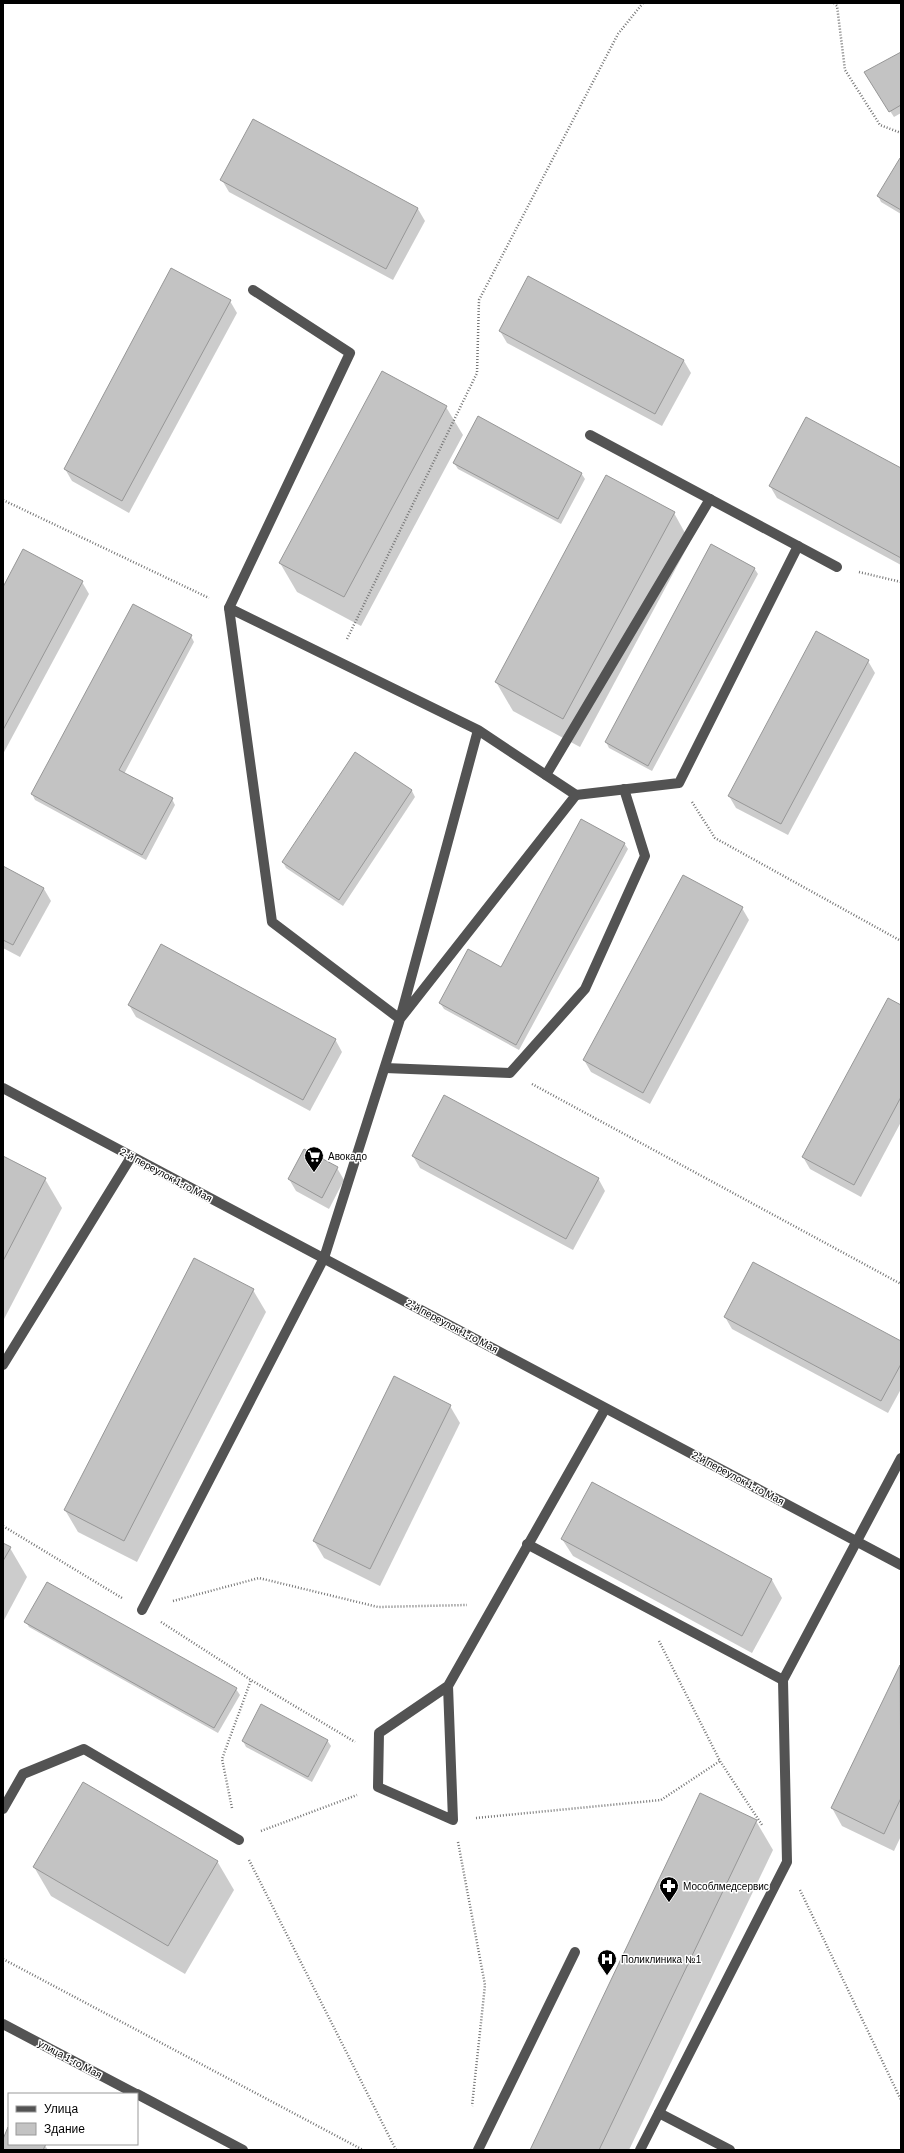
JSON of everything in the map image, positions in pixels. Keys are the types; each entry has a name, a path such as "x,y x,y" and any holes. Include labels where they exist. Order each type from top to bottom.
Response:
{"street":[{"path":"253,290 350,353 229,608 272,922 400,1019"},
{"path":"590,435 837,567"},
{"path":"546,775 710,499"},
{"path":"229,608 478,730 576,795 680,783 798,546"},
{"path":"142,1610 324,1258 386,1068 478,730"},
{"path":"386,1068 510,1073 585,989 645,856 624,789"},
{"path":"400,1019 576,795"},
{"name":"2-й переулок 1-го Мая","path":"3,1088 605,1408 857,1540 901,1565"},
{"path":"3,1365 131,1157"},
{"path":"448,1686 453,1820 378,1787 378,1733 448,1686 605,1408"},
{"path":"640,2150 787,1862 783,1680 901,1458"},
{"path":"527,1544 783,1680"},
{"path":"3,1809 23,1774 84,1749 239,1840"},
{"path":"478,2150 575,1952"},
{"name":"улица 1-го Мая","path":"3,2024 135,2093"},
{"name":"улица 1-го Мая","path":"138,2095 243,2150"},
{"path":"659,2113 730,2150"}],"path":[{"path":"336,660 477,373 479,300 618,34 643,3"},
{"path":"834,3 837,6 846,70 880,126 901,133"},
{"path":"3,500 229,608"},
{"path":"837,567 901,582"},
{"path":"680,783 715,838 901,941"},
{"path":"510,1073 901,1284"},
{"path":"3,1526 142,1610 251,1680 378,1756"},
{"path":"142,1610 259,1578 378,1607 494,1604"},
{"path":"657,1638 720,1761 787,1862 901,2100"},
{"path":"251,1680 222,1759 239,1840 396,2150"},
{"path":"472,2111 485,1985 453,1820 661,1800 720,1761"},
{"path":"239,1840 378,1787"},
{"path":"3,1959 362,2150"}],"building":[{"path":"901,52 901,105 889,112 864,72"},
{"path":"253,119 418,208 386,269 220,180"},
{"path":"901,158 901,210 877,196"},
{"path":"171,268 231,300 122,501 64,469"},
{"path":"528,276 684,360 655,414 499,331"},
{"path":"382,371 447,406 344,597 279,563"},
{"path":"478,416 582,473 558,519 453,463"},
{"path":"806,417 901,468 901,558 769,486"},
{"path":"606,475 675,512 563,719 495,682"},
{"path":"711,544 755,568 648,766 605,742"},
{"path":"23,549 83,581 3,730 3,587"},
{"path":"133,604 192,635 119,770 173,798 142,855 31,794"},
{"path":"816,631 869,660 781,824 728,796"},
{"path":"355,752 412,790 339,900 282,862"},
{"path":"581,819 625,843 516,1045 439,1003 468,949 501,967"},
{"path":"3,866 44,888 13,945 3,940"},
{"path":"683,875 743,907 643,1093 583,1060"},
{"path":"161,944 336,1039 303,1100 128,1005"},
{"path":"888,998 901,1005 901,1097 854,1185 802,1157"},
{"path":"444,1095 599,1178 566,1239 412,1156"},
{"path":"304,1149 338,1167 322,1198 288,1179"},
{"path":"3,1156 46,1178 3,1261"},
{"path":"194,1258 254,1289 124,1541 64,1510"},
{"path":"753,1262 901,1341 901,1364 881,1401 724,1317"},
{"path":"394,1376 451,1405 370,1569 313,1541"},
{"path":"592,1482 772,1579 742,1636 561,1539"},
{"path":"3,1543 11,1547 3,1561"},
{"path":"47,1582 237,1688 214,1728 24,1622"},
{"path":"900,1665 901,1798 884,1834 831,1808"},
{"path":"261,1704 328,1740 308,1777 242,1741"},
{"path":"83,1782 218,1861 168,1946 33,1867"},
{"path":"700,1793 757,1820 599,2150 530,2150"},
{"path":"8,2127 8,2145 46,2145 43,2150 3,2150 3,2139"}],"place":[{"name":"Авокадо","path":"314,1173"},
{"name":"Мособлмедсервис","path":"669,1903"},
{"name":"Поликлиника №1","path":"607,1976"}]}
